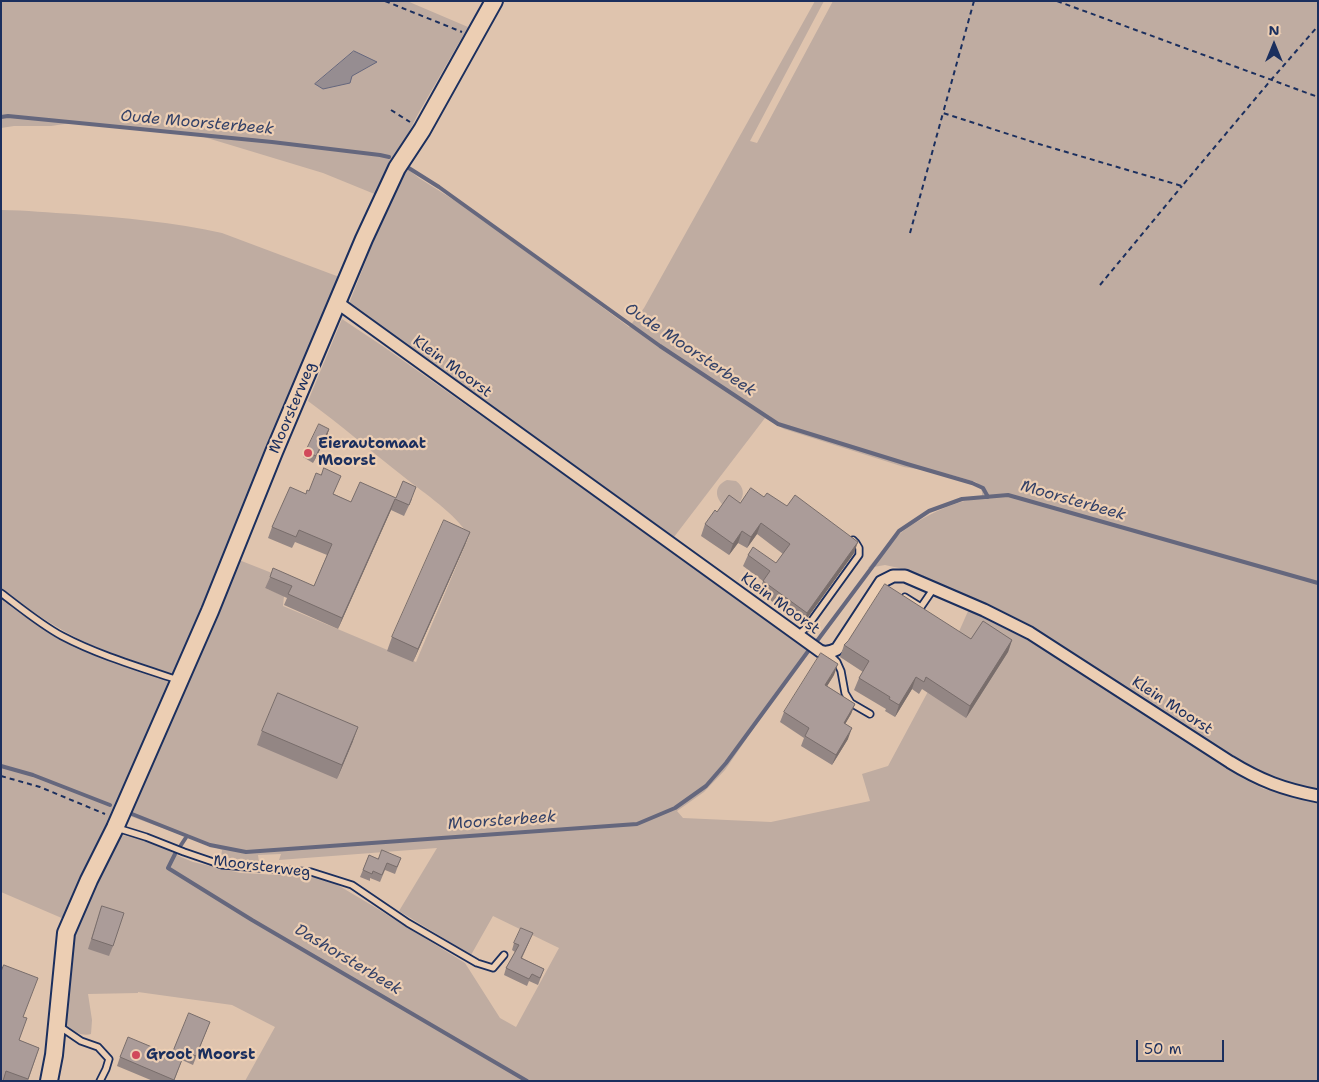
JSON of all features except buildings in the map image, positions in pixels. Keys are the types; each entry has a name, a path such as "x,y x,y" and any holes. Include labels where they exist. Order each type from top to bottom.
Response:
{"street":[{"name":"Moorsterweg","path":"49,1081 54,1055 66,933 89,880 117,824 180,681 364,239 397,168 422,130 494,1"},
{"name":"Klein Moorst","path":"338,303 820,651 828,653 837,649 893,576 905,576 984,610 1030,633 1252,775 1284,788 1318,796"}],"lane":[{"path":"798,635 807,627 859,555 859,548 856,542 848,538"},
{"path":"898,592 921,607 934,588"},
{"path":"1,593 61,635 109,656 180,681"},
{"path":"828,653 841,671 845,693 851,703 870,714"},
{"name":"Moorsterweg","path":"117,824 184,852 222,865 311,872 352,885 408,922 477,963 493,968 504,955"},
{"path":"57,1025 81,1041 98,1047 109,1058 100,1081"}],"path":[{"path":"386,1 475,37"},
{"path":"910,233 974,1"},
{"path":"1057,1 1318,96"},
{"path":"1100,285 1318,26"},
{"path":"391,110 422,130"},
{"path":"943,114 1182,186"},
{"path":"1,776 40,787 117,824"}],"shaded area":[{"path":"1,1 407,1 468,27 418,114 377,195 323,173 204,137 78,122 51,126 1,128"},
{"path":"815,1 824,1 750,141 757,143 833,1 1318,1 1318,792 1262,778 1168,716 943,588 899,568 885,565 868,568 894,539 924,518 959,502 982,497 980,486 976,482 948,474 904,467 784,429 765,418 674,537 348,306 405,167 491,225 629,327 644,308"},
{"path":"354,51 377,62 352,76 350,83 323,89 315,84"},
{"path":"1,210 130,219 204,229 222,233 342,278 173,674 131,660 77,638 44,619 1,588"},
{"path":"342,319 809,648 725,770 704,792 677,811 683,818 771,822 870,801 862,774 888,766 953,645 969,609 1005,626 1076,665 1244,779 1264,789 1318,800 1318,1081 245,1081 275,1027 232,1005 138,992 88,994 92,1020 91,1034 80,1034 70,1028 64,1023 75,930 118,834 155,843 193,862 240,873 320,878 336,884 465,963 500,1018 516,1027 559,948 493,916 471,955 399,911 437,848 279,860 281,854 258,855 259,862 221,857 222,850 127,815 239,560 272,573 265,588 284,596 283,606 416,662 469,536 456,519 439,504 308,401"},
{"path":"727,480 736,481 741,486 743,494 739,503 723,505 720,502 717,491 720,485"},
{"path":"1,599 65,642 120,665 170,681 131,776 64,919 1,892"}],"waterway":[{"name":"Oude Moorsterbeek","path":"1,117 8,116 272,142 389,157"},
{"name":"Oude Moorsterbeek","path":"404,165 439,187 660,346 778,424 972,483 983,488 988,497"},
{"name":"Moorsterbeek","path":"817,641 899,531 929,511 962,499 1008,495 1318,583"},
{"name":"Moorsterbeek","path":"127,812 210,845 246,852 637,824 675,808 706,786 726,763 809,650"},
{"name":"Moorsterbeek","path":"1,766 33,775 110,805"},
{"name":"Dashorsterbeek","path":"181,845 187,836"},
{"name":"Dashorsterbeek","path":"175,854 168,868 252,920 527,1081"}],"place":[{"name":"Eierautomaat Moorst","path":"308,453"},
{"name":"Groot Moorst","path":"136,1055"}]}
